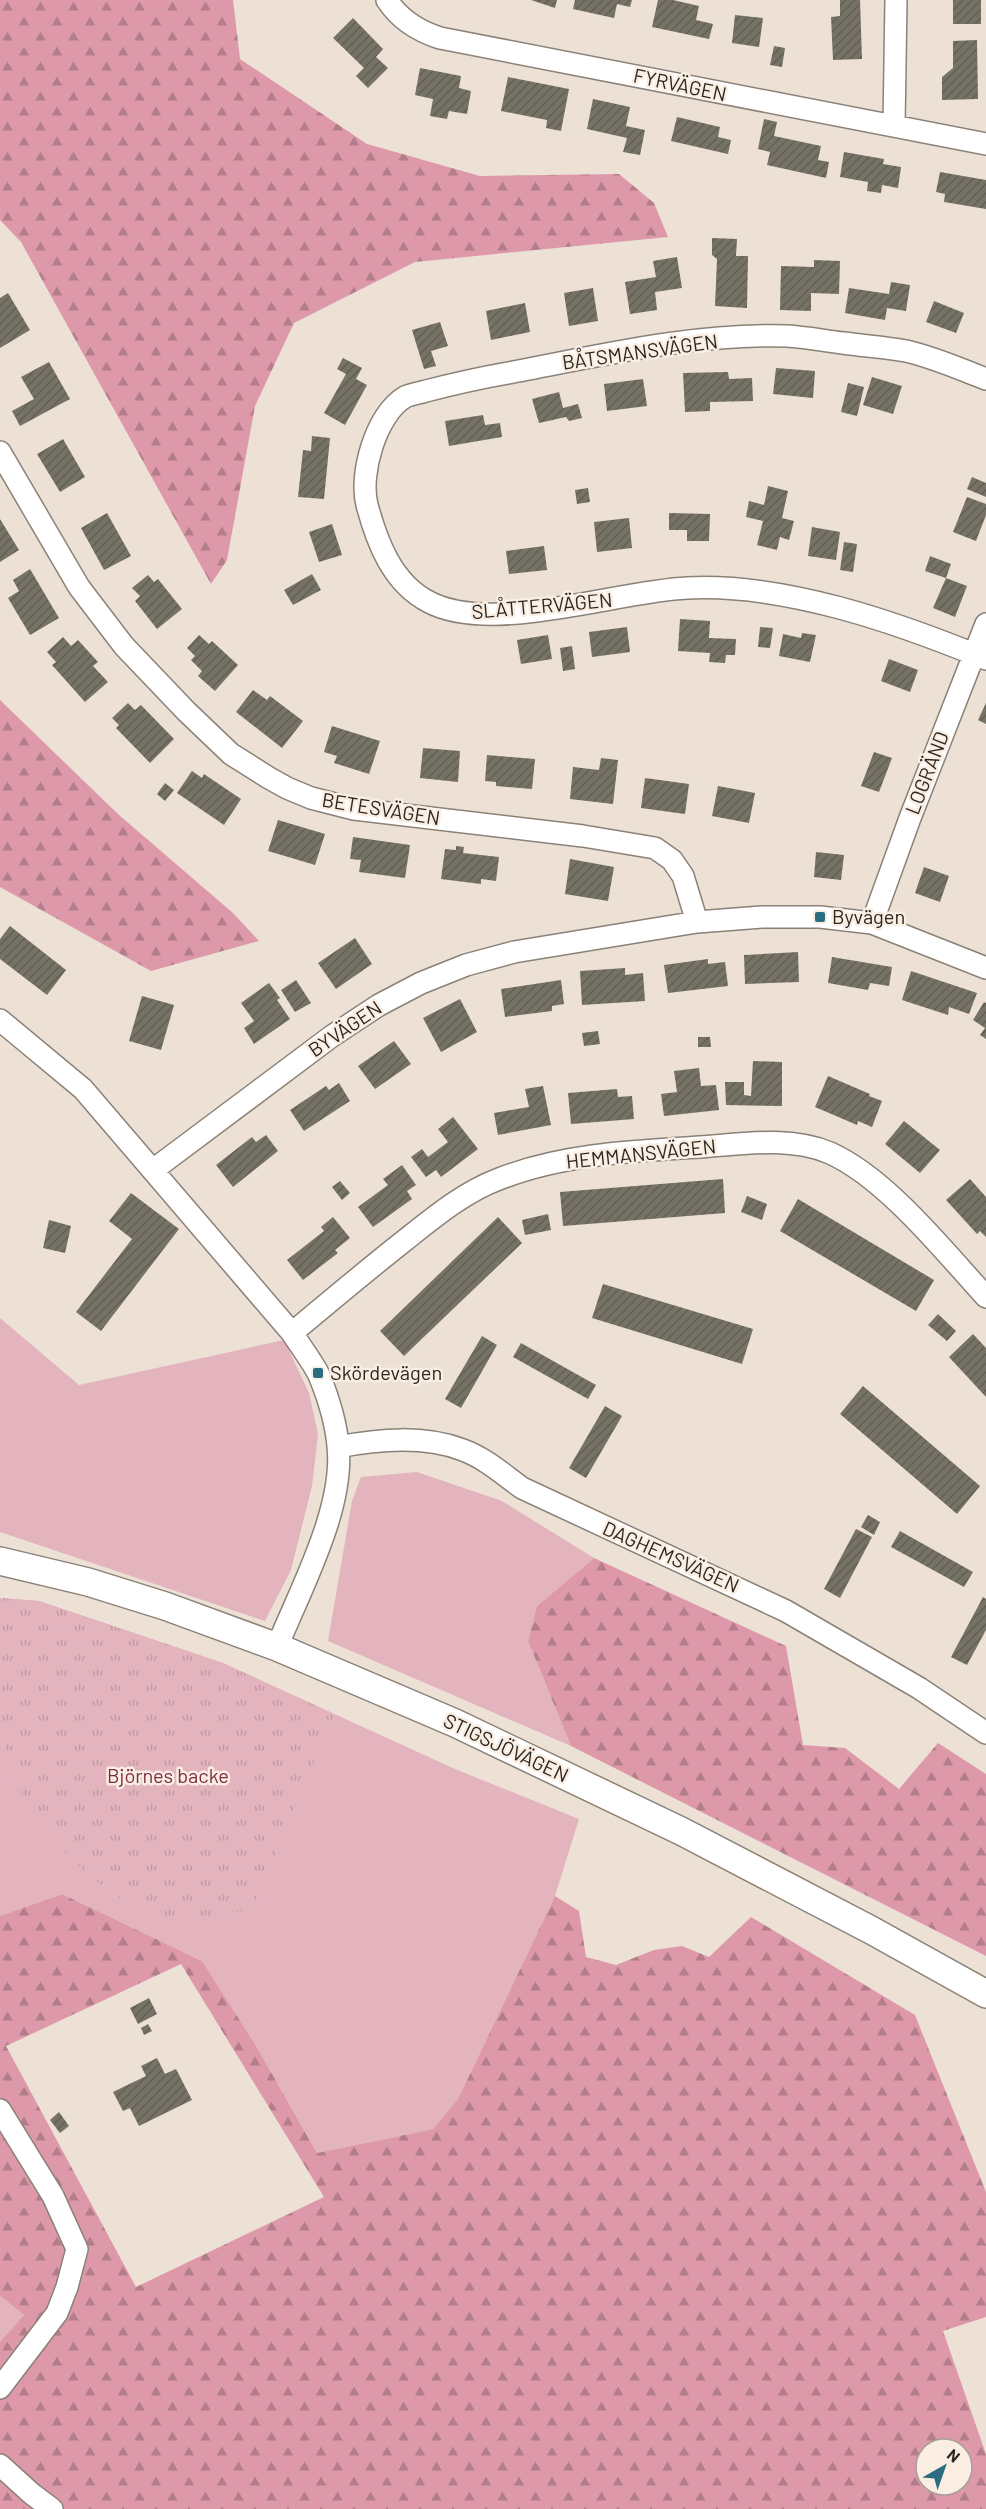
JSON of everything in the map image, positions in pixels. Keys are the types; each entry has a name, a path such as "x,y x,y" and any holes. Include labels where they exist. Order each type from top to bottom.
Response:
{"main road":[{"name":"STIGSJÖVÄGEN","path":"0,1561 88,1582 165,1606 277,1647 455,1723 681,1831 871,1930 986,1995"}],"street":[{"name":"FYRVÄGEN","path":"387,0 405,22 424,33 440,38 986,144"},
{"path":"894,126 897,0"},
{"name":"BÅTSMANSVÄGEN","path":"505,374 686,341 787,336 908,351 986,379"},
{"name":"SLÅTTERVÄGEN","path":"505,374 454,383 405,398 375,434 367,466 365,495 373,529 383,556 403,581 428,602 462,614 505,613 563,608 685,588 737,589 791,597 849,610 980,657"},
{"name":"BETESVÄGEN","path":"0,453 79,587 124,646 231,754 287,788 311,798 354,809 583,836 655,848 672,860 683,876 697,922"},
{"name":"LOGRÄND","path":"872,923 933,758 980,657 986,624"},
{"name":"BYVÄGEN","path":"153,1170 332,1036 379,1005 420,983 466,965 514,952 697,922 762,917 820,917 872,923 986,968"},
{"path":"0,1020 83,1089 292,1333 318,1373 331,1407 338,1447 337,1482 329,1520 277,1647"},
{"name":"HEMMANSVÄGEN","path":"292,1333 424,1225 497,1179 538,1166 629,1151 748,1144 794,1143 829,1153 859,1170 886,1191 986,1297"},
{"name":"DAGHEMSVÄGEN","path":"338,1447 379,1439 441,1444 465,1450 522,1488 786,1611 919,1688 986,1733"},
{"path":"0,2110 53,2196 76,2249 71,2276 57,2313 0,2388"},
{"path":"0,2465 52,2509"}],"green space":[{"path":"0,0 233,0 240,59 367,144 480,176 619,174 654,203 668,237 415,262 294,323 255,406 227,560 211,584 21,242 0,220"},
{"path":"0,700 119,815 233,913 259,941 151,971 0,887"},
{"path":"0,1318 79,1385 284,1340 309,1393 318,1434 312,1486 291,1570 265,1621 0,1532"},
{"path":"417,1472 502,1501 594,1558 537,1606 528,1641 571,1746 328,1641 352,1501 361,1477"},
{"path":"594,1558 786,1646 803,1745 845,1748 899,1789 938,1743 986,1774 986,1956 571,1746 528,1641 537,1606"},
{"path":"0,1598 39,1601 223,1663 455,1769 579,1819 555,1896 458,2099 433,2129 317,2153 255,2044 202,1961 62,1894 0,1916"},
{"name":"Björnes backe","path":"0,1598 39,1601 223,1663 334,1714 252,1908 226,1916 198,1920 180,1920 153,1914 127,1902 101,1884 76,1863 54,1839 35,1814 7,1763 1,1698 0,1631 4,1622 0,1616"},
{"path":"62,1894 202,1961 255,2044 317,2153 433,2129 458,2099 555,1896 579,1911 586,1957 616,1965 654,1950 682,1946 709,1957 751,1917 915,2015 986,2192 986,2317 943,2331 986,2454 986,2509 0,2509 0,2342 24,2315 0,2296 0,1916","holes":["181,1964 324,2197 136,2287 6,2046"]},
{"path":"0,2296 24,2315 0,2342"}],"building":[{"path":"531,0 557,0 555,8"},
{"path":"575,0 632,0 630,7 617,4 614,18 573,9"},
{"path":"658,0 673,0 699,6 696,20 713,24 709,39 652,27"},
{"path":"840,0 860,0 862,59 833,60 831,17 840,16"},
{"path":"953,0 981,0 981,24 953,24"},
{"path":"735,15 763,18 759,47 732,43"},
{"path":"353,18 383,49 376,57 388,68 368,88 356,76 364,68 333,38"},
{"path":"977,40 978,99 942,100 942,77 953,68 953,41"},
{"path":"774,46 785,48 782,67 770,65"},
{"path":"420,68 461,76 459,88 471,91 467,114 449,111 447,119 430,116 433,99 415,95"},
{"path":"508,77 569,89 561,131 546,128 547,120 501,111"},
{"path":"593,99 630,107 626,126 645,130 640,155 623,152 627,138 587,129"},
{"path":"677,117 720,127 718,137 731,140 728,154 671,141"},
{"path":"764,119 777,122 774,136 821,146 818,160 829,162 826,178 767,165 770,152 758,149"},
{"path":"844,152 884,159 883,164 901,167 898,188 882,185 881,193 867,191 868,182 840,177"},
{"path":"940,172 986,180 986,209 944,202 945,194 936,192"},
{"path":"712,238 737,239 736,256 748,256 747,308 715,306 717,259 712,255"},
{"path":"677,257 682,288 655,292 657,310 630,314 625,282 656,277 653,261"},
{"path":"814,260 840,261 839,294 811,293 811,311 780,310 781,266 814,267"},
{"path":"891,282 910,285 906,311 887,308 885,320 845,313 849,288 889,294"},
{"path":"593,288 598,321 569,326 564,293"},
{"path":"8,293 30,330 0,348 0,298"},
{"path":"934,301 964,313 956,333 926,322"},
{"path":"525,303 530,332 491,340 486,311"},
{"path":"440,322 448,346 431,351 436,366 424,369 412,330"},
{"path":"343,358 362,368 356,379 367,385 345,425 324,413 346,374 337,369"},
{"path":"49,362 70,399 20,426 12,411 34,399 21,377"},
{"path":"776,368 815,371 813,398 773,394"},
{"path":"728,372 729,379 752,378 753,401 710,402 710,411 685,412 683,373"},
{"path":"872,377 902,386 893,414 863,405"},
{"path":"643,379 647,406 607,411 604,384"},
{"path":"848,383 864,387 857,416 841,412"},
{"path":"559,392 563,408 578,404 582,418 569,421 566,417 539,423 532,399"},
{"path":"483,415 485,425 500,423 502,437 449,446 445,421"},
{"path":"312,436 330,438 324,499 298,497 303,450 311,451"},
{"path":"63,439 85,477 60,492 37,454"},
{"path":"972,477 986,483 986,497 967,489"},
{"path":"768,486 788,491 782,518 794,521 789,540 780,537 777,550 757,545 763,521 746,517 749,501 764,505"},
{"path":"588,488 590,502 577,504 575,490"},
{"path":"967,497 986,504 986,515 976,541 953,532"},
{"path":"107,513 131,556 104,570 81,528"},
{"path":"669,513 710,514 709,541 687,541 687,530 669,530"},
{"path":"629,518 632,548 597,552 594,522"},
{"path":"0,519 19,550 0,562"},
{"path":"332,524 342,555 319,562 309,532"},
{"path":"812,527 840,532 836,560 808,556"},
{"path":"844,542 857,544 853,572 840,570"},
{"path":"544,546 547,570 509,574 506,551"},
{"path":"930,556 951,564 946,578 925,571"},
{"path":"30,569 59,618 30,635 8,598 19,591 13,580"},
{"path":"312,574 321,590 293,605 284,590"},
{"path":"148,575 154,582 158,579 182,609 157,629 135,601 140,596 132,588"},
{"path":"946,578 967,586 955,617 933,608"},
{"path":"680,619 710,621 709,638 736,639 735,655 726,655 725,663 709,662 710,653 678,651"},
{"path":"627,627 630,652 592,657 589,632"},
{"path":"760,627 773,628 770,648 758,647"},
{"path":"802,633 816,635 810,662 779,656 783,634 801,638"},
{"path":"199,635 209,644 212,641 238,665 215,691 198,676 202,671 191,660 195,656 187,648"},
{"path":"548,635 552,659 521,664 517,640"},
{"path":"63,637 71,646 78,640 98,662 93,666 108,682 85,702 52,665 56,662 47,652"},
{"path":"572,646 575,669 563,671 560,648"},
{"path":"889,659 918,670 910,692 881,681"},
{"path":"253,690 267,700 270,696 303,721 282,748 236,712"},
{"path":"128,703 135,710 141,705 174,739 150,763 116,728 119,725 112,718"},
{"path":"986,703 986,724 978,720"},
{"path":"332,726 380,741 369,774 334,763 337,756 324,752"},
{"path":"423,748 460,751 458,782 420,778"},
{"path":"874,752 892,758 879,792 861,786"},
{"path":"487,755 535,759 532,789 496,786 496,782 485,781"},
{"path":"601,758 618,760 613,804 570,799 573,767 599,770"},
{"path":"192,771 202,778 204,774 241,799 224,825 177,793"},
{"path":"645,778 689,784 685,814 641,808"},
{"path":"165,783 174,790 165,801 157,794"},
{"path":"718,786 755,793 749,823 712,816"},
{"path":"278,820 325,834 315,865 268,851"},
{"path":"353,837 410,845 405,878 359,872 361,860 350,859"},
{"path":"456,846 464,847 463,853 499,857 496,881 481,879 481,884 441,879 445,849 456,850"},
{"path":"816,852 844,855 841,880 814,877"},
{"path":"570,859 614,867 608,901 565,894"},
{"path":"924,867 949,876 940,902 915,893"},
{"path":"10,926 66,970 47,995 0,959 0,939"},
{"path":"355,938 372,964 336,989 318,963"},
{"path":"798,952 799,982 745,984 744,955"},
{"path":"832,957 892,967 889,986 870,983 868,990 828,983"},
{"path":"708,959 708,964 725,962 728,986 668,993 664,965"},
{"path":"625,968 625,975 643,973 645,1001 582,1005 580,971"},
{"path":"911,971 977,993 969,1014 949,1007 948,1015 902,1000"},
{"path":"296,980 311,1003 295,1012 281,990"},
{"path":"561,980 564,1004 552,1006 552,1011 505,1017 501,989"},
{"path":"269,983 280,998 277,1000 290,1019 254,1044 244,1028 254,1021 241,1003"},
{"path":"142,996 174,1005 161,1050 129,1041"},
{"path":"460,999 477,1032 441,1052 423,1018"},
{"path":"984,1002 986,1003 986,1039 980,1035 985,1028 973,1020"},
{"path":"598,1031 600,1044 584,1046 582,1033"},
{"path":"698,1037 710,1037 711,1047 698,1047"},
{"path":"394,1041 411,1064 375,1089 358,1066"},
{"path":"753,1061 782,1062 782,1106 726,1105 725,1082 744,1082 744,1095 751,1096"},
{"path":"699,1068 701,1086 716,1085 719,1110 664,1116 661,1094 677,1092 674,1071"},
{"path":"828,1076 882,1101 872,1127 858,1121 857,1125 815,1107"},
{"path":"339,1083 350,1101 304,1131 290,1110 326,1086 329,1090"},
{"path":"543,1086 551,1125 498,1135 494,1113 529,1107 525,1089"},
{"path":"617,1089 618,1097 632,1096 634,1119 571,1124 568,1093"},
{"path":"453,1117 478,1149 441,1177 436,1170 426,1177 411,1157 422,1149 428,1157 448,1142 438,1129"},
{"path":"904,1121 940,1150 920,1173 885,1144"},
{"path":"266,1135 278,1151 233,1187 216,1165 252,1137 256,1142"},
{"path":"402,1165 416,1185 407,1191 412,1199 373,1227 358,1207 388,1185 383,1179"},
{"path":"723,1179 725,1213 563,1226 560,1192"},
{"path":"970,1179 986,1197 986,1237 980,1231 977,1234 946,1200"},
{"path":"340,1181 350,1193 342,1200 332,1187"},
{"path":"131,1193 179,1229 101,1331 76,1312 132,1239 109,1221"},
{"path":"747,1196 767,1204 762,1220 741,1212"},
{"path":"798,1199 934,1280 916,1311 780,1231"},
{"path":"548,1214 551,1230 525,1235 522,1220"},
{"path":"333,1217 350,1238 335,1250 338,1253 303,1280 287,1260 324,1231 321,1227"},
{"path":"498,1217 522,1243 404,1356 380,1331"},
{"path":"49,1220 71,1226 65,1253 43,1248"},
{"path":"603,1284 753,1329 742,1364 592,1318"},
{"path":"938,1314 956,1331 947,1341 928,1325"},
{"path":"973,1334 986,1348 986,1397 949,1357"},
{"path":"482,1336 497,1345 461,1408 445,1399"},
{"path":"521,1343 596,1385 588,1399 513,1357"},
{"path":"863,1386 980,1486 957,1514 840,1414"},
{"path":"605,1406 622,1416 586,1478 569,1468"},
{"path":"868,1515 880,1522 874,1535 861,1527"},
{"path":"856,1529 872,1537 840,1598 824,1589"},
{"path":"900,1531 973,1572 964,1587 891,1547"},
{"path":"983,1597 986,1599 986,1630 967,1665 951,1657"},
{"path":"149,1998 157,2014 138,2024 130,2008"},
{"path":"148,2024 152,2031 144,2035 141,2028"},
{"path":"157,2058 165,2074 176,2069 192,2100 139,2126 130,2108 123,2111 113,2092 146,2076 141,2066"},
{"path":"59,2112 69,2126 60,2133 50,2120"}],"place":[{"name":"Byvägen","path":"820,917"},
{"name":"Skördevägen","path":"318,1373"}]}
